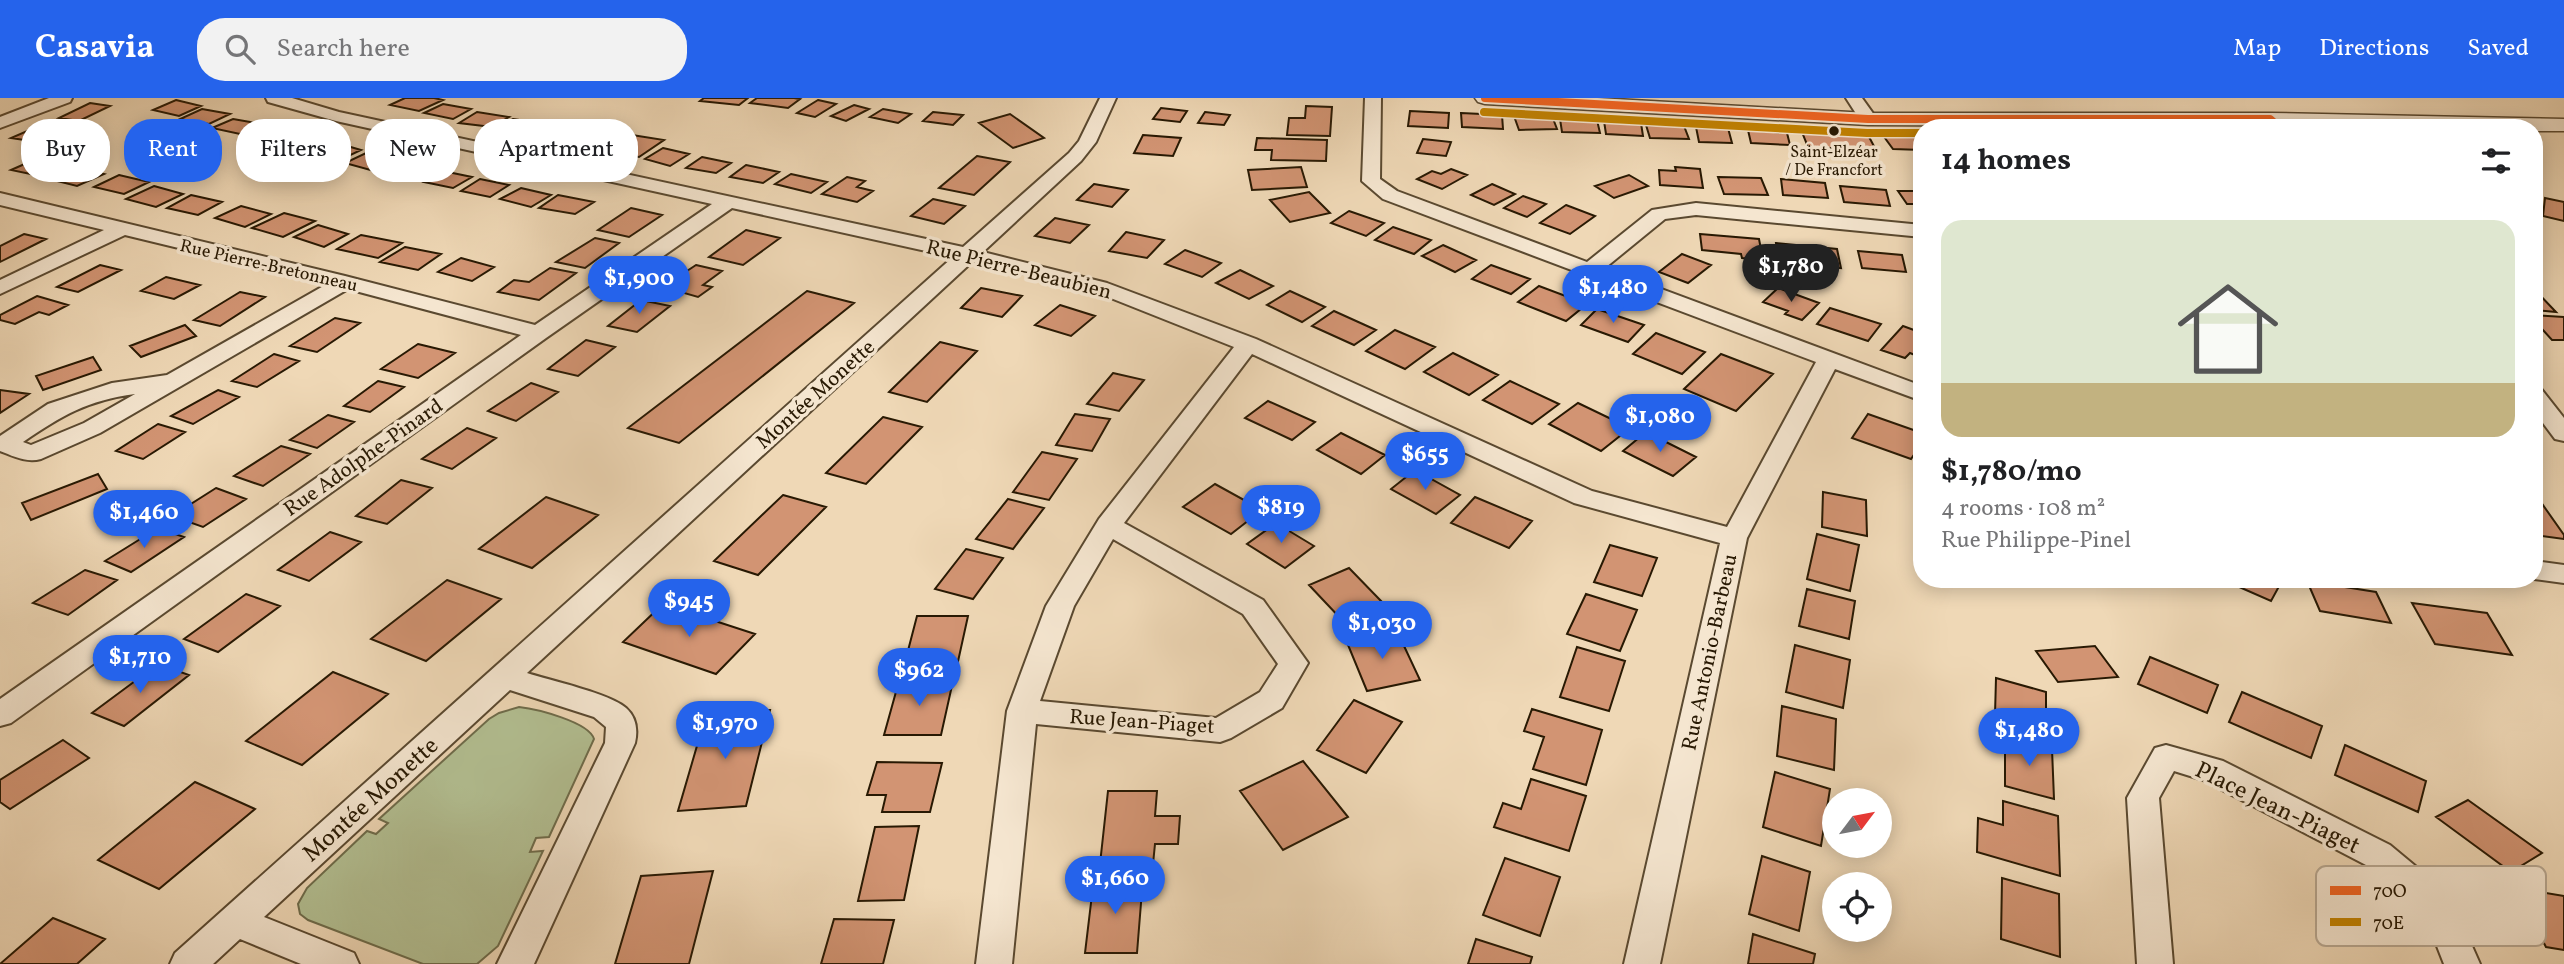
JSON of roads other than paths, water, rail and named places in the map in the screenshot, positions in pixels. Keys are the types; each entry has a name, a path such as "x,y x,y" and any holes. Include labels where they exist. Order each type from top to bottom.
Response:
{"street":[{"path":"0,123 64,98"},
{"name":"Rue Pierre-Beaubien","path":"274,98 336,116 1100,286 1248,344 1583,497 1734,538"},
{"name":"Montée Monette","path":"188,964 1080,152 1108,98"},
{"path":"1373,98 1371,181 1390,195 1913,391"},
{"path":"1485,98 1913,119"},
{"path":"1854,98 1868,119"},
{"path":"2543,125 2564,125"},
{"name":"Rue Pierre-Bretonneau","path":"0,200 345,282 538,332"},
{"name":"Rue Adolphe-Pinard","path":"0,715 538,332 728,202"},
{"path":"1591,269 1660,214 1696,209 1913,230"},
{"path":"0,288 119,230"},
{"path":"167,382 113,390 56,409 4,444 32,454 92,428 167,382 345,282"},
{"path":"994,964 1022,711 1060,606 1108,525 1248,344"},
{"name":"Rue Antonio-Barbeau","path":"1642,964 1734,538 1829,360"},
{"path":"2543,407 2564,435"},
{"name":"Rue Jean-Piaget","path":"1022,711 1220,730 1271,701 1293,663 1253,607 1108,525"},
{"path":"2543,571 2564,574"},
{"path":"505,677 605,709 617,717 622,729 620,743 515,964"},
{"name":"Place Jean-Piaget","path":"2155,964 2143,798 2166,757 2212,770 2378,855 2391,866"},
{"path":"235,921 341,964"},
{"name":"Place Jean-Piaget","path":"2454,946 2462,964"}],"place":[{"name":"Saint-Elzéar / De Francfort","path":"1834,131"}]}
